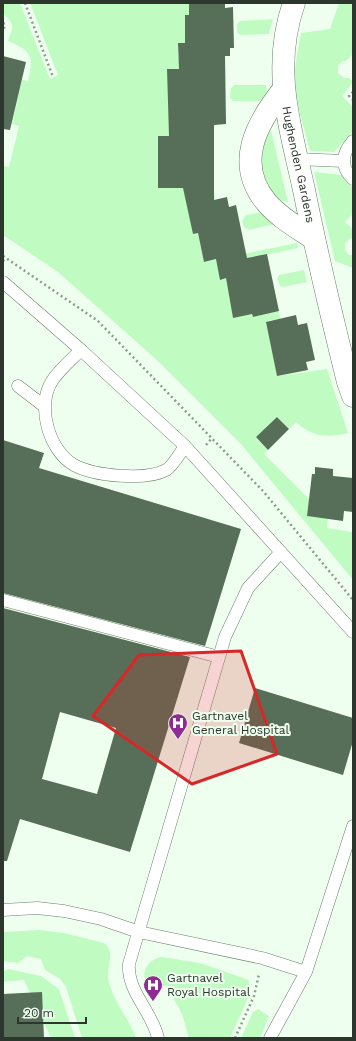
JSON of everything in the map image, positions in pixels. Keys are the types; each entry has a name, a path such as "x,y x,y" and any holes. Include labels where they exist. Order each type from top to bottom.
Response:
{"street":[{"name":"Hughenden Gardens","path":"294,3 285,38 283,90 314,239 348,382 353,396"},
{"name":"Hughenden Gardens","path":"283,90 269,107 257,126 252,143 250,163 256,186 267,203 284,218 314,239"}],"lane":[{"path":"353,141 344,153 343,161 345,169 353,179"},
{"path":"297,159 343,161"},
{"path":"3,282 185,446 353,632"},
{"path":"80,350 51,382 44,406 46,426 57,449 74,465 119,476 143,477 167,470 185,446"},
{"path":"18,386 44,406"},
{"path":"158,1038 149,1013 130,982 129,964 225,637 248,588 281,552"},
{"path":"3,600 219,657"},
{"path":"270,1038 306,972 353,826"},
{"path":"3,910 37,908 64,911 101,919 139,932 262,958 306,972"}],"path":[{"path":"25,3 52,77"},
{"path":"3,23 5,24 3,32"},
{"path":"353,92 349,96 353,100"},
{"path":"3,262 4,257 98,321 263,491 353,600"},
{"path":"235,1038 254,996 262,958"}],"highlighted area":[{"path":"241,651 277,754 192,784 93,716 139,655"}],"green space":[{"path":"3,3 20,3 50,79 58,75 30,3 203,3 189,4 189,15 185,16 185,43 178,43 178,57 225,56 225,65 198,65 187,136 158,137 158,154 167,154 168,174 158,174 158,188 188,188 214,191 215,199 188,209 193,233 198,233 204,262 297,243 298,248 241,260 220,279 226,278 233,317 252,314 253,317 279,311 280,319 268,321 277,376 327,369 348,433 333,436 320,435 308,431 296,422 289,429 277,417 256,437 268,450 264,454 309,499 308,516 328,519 327,528 353,532 353,580 240,443 159,362 58,272 3,235 3,166 9,167 19,126 12,124 22,80 28,81 31,60 26,51 8,41 12,23 3,14"},
{"path":"339,3 353,3 353,54 346,61 342,61 338,66 338,73 344,78 349,78 353,82 342,96 353,107 353,131 334,152 310,151 300,111 295,80 295,65 301,33 330,29"},
{"path":"273,19 269,34 240,35 237,32 237,24 240,21"},
{"path":"234,85 266,85 267,92 260,101 233,101 230,98 231,88"},
{"path":"271,130 288,202 280,200 272,193 263,176 260,165 261,145 265,136"},
{"path":"314,172 342,175 353,188 353,214 345,222 353,229 353,238 345,243 345,250 349,255 353,255 353,268 335,261"},
{"path":"264,212 275,224 249,230 244,227 242,221 246,215"},
{"path":"304,270 307,282 283,287 280,286 277,278 279,275"},
{"path":"39,930 64,933 104,943 108,947 110,956 108,977 111,990 136,1038 82,1038 66,987 60,979 45,970 41,959 27,956 18,963 3,961 3,932"},
{"path":"162,957 200,963 249,980 248,998 230,1038 189,1038 182,1014 166,985 154,992 145,977 144,973 148,965 154,960"},
{"path":"8,969 41,976 59,989 75,1038 51,1038 24,980 3,982 3,972"},
{"path":"258,1009 269,1016 260,1038 241,1038 253,1012"}],"building":[{"path":"189,3 225,3 225,8 233,7 234,48 230,48 230,56 225,56 226,124 214,125 214,200 227,197 229,207 236,205 247,258 267,254 279,311 253,317 252,314 233,318 226,278 220,280 216,259 204,262 198,233 193,234 183,188 158,188 158,136 169,136 167,69 179,69 178,43 185,43 185,15 189,15"},
{"path":"3,56 26,62 10,130 3,129"},
{"path":"296,315 298,325 307,323 315,360 306,362 308,370 277,376 266,322"},
{"path":"277,417 289,429 268,450 256,437"},
{"path":"3,440 44,453 39,468 241,529 205,646 3,593"},
{"path":"315,467 333,469 333,476 353,478 353,512 344,511 343,521 307,516 312,474 315,474"},
{"path":"3,608 190,657 130,852 20,819 7,861 3,861","holes":["60,712 116,728 97,794 42,779"]},
{"path":"255,688 353,718 353,741 343,775 239,743"},
{"path":"42,992 44,1038 3,1038 3,994"}],"place":[{"name":"Gartnavel General Hospital","path":"178,740"},
{"name":"Gartnavel Royal Hospital","path":"153,1002"}]}
